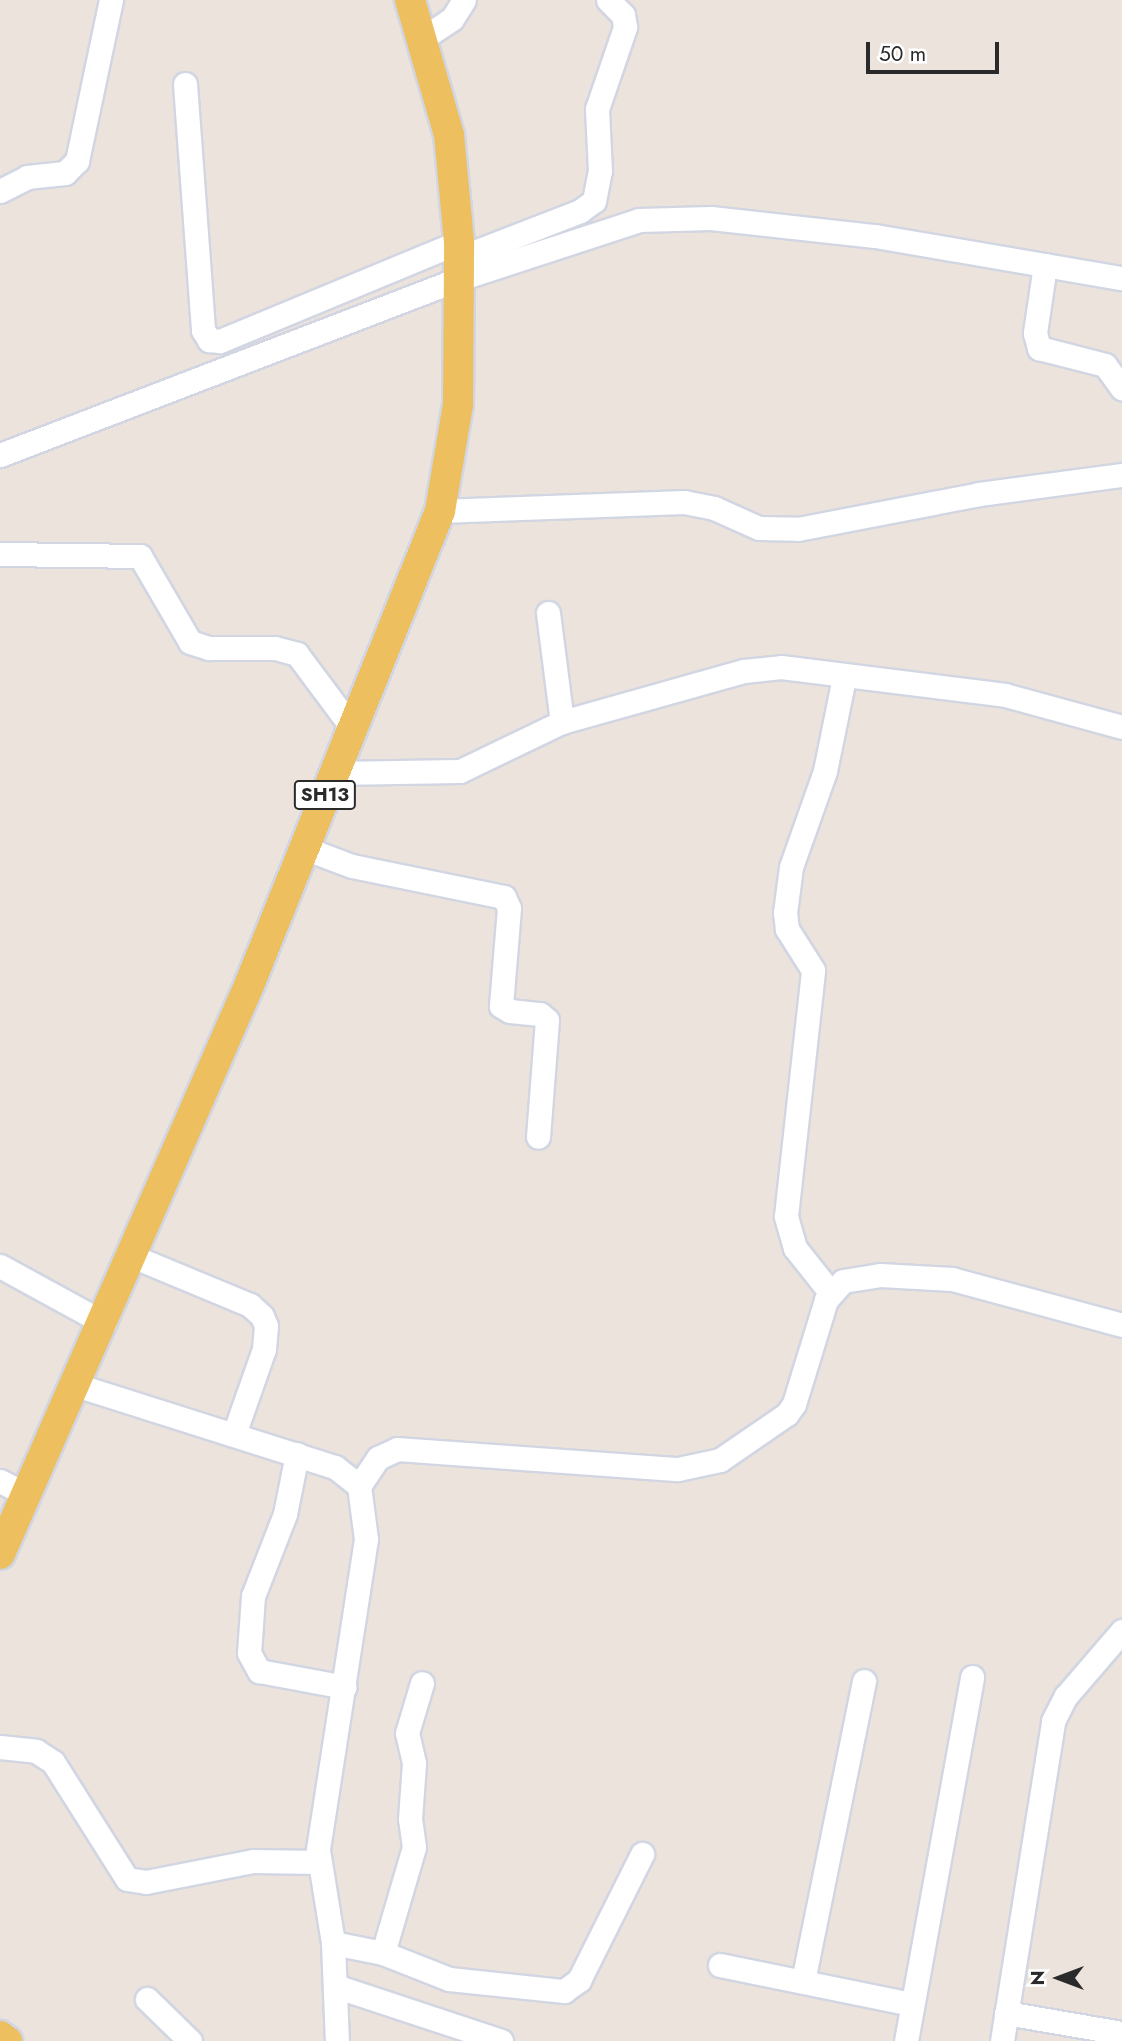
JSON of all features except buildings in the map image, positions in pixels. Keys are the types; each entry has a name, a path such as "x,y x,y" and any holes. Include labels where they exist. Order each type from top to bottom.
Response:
{"main road":[{"name":"SH13","path":"2,1546 104,1323 304,848 440,511 458,405 459,260 449,135 410,0"},
{"path":"0,2036 7,2041"}],"street":[{"path":"0,191 27,177 65,173 77,161 111,0"},
{"path":"422,39 452,19 464,0"},
{"path":"0,456 594,201 600,171 597,109 625,27 623,15 608,0"},
{"path":"185,84 202,330 209,340 220,341 459,260 639,220 674,216 875,236 1122,278"},
{"path":"1045,265 1035,333 1039,348 1105,365 1122,388"},
{"path":"440,511 684,502 714,508 759,528 798,529 979,494 1122,475"},
{"path":"0,554 140,556 190,642 209,648 275,648 297,654 353,729"},
{"path":"548,613 562,722"},
{"path":"334,773 460,771 562,722 754,670 799,668 844,678 1005,695 1122,727"},
{"path":"830,1292 795,1248 786,1216 813,970 787,929 785,913 791,867 825,771 844,678"},
{"path":"304,848 352,866 504,897 509,908 501,1006 510,1012 540,1014 547,1020 538,1137"},
{"path":"132,1256 250,1305 262,1316 267,1325 264,1349 234,1434"},
{"path":"0,1266 104,1323"},
{"path":"337,2041 333,1943 318,1862 366,1539 359,1486 378,1458 397,1449 678,1469 720,1460 787,1414 794,1404 830,1292 843,1281 880,1275 952,1279 1010,1291 1122,1325"},
{"path":"76,1385 335,1467 359,1486"},
{"path":"297,1454 285,1514 253,1596 249,1653 259,1671 345,1687"},
{"path":"0,1481 27,1494"},
{"path":"1002,2041 1053,1721 1066,1696 1121,1634"},
{"path":"906,2041 972,1677"},
{"path":"803,1981 864,1681"},
{"path":"383,1953 414,1847 410,1819 414,1763 407,1733 422,1683"},
{"path":"0,1747 36,1751 53,1762 127,1879 146,1882 253,1861 318,1862"},
{"path":"333,1943 383,1953 449,1979 564,1991 579,1980 642,1854"},
{"path":"720,1965 911,2004"},
{"path":"335,1986 501,2041"},
{"path":"146,1999 190,2041"},
{"path":"1006,2013 1122,2033"}]}
